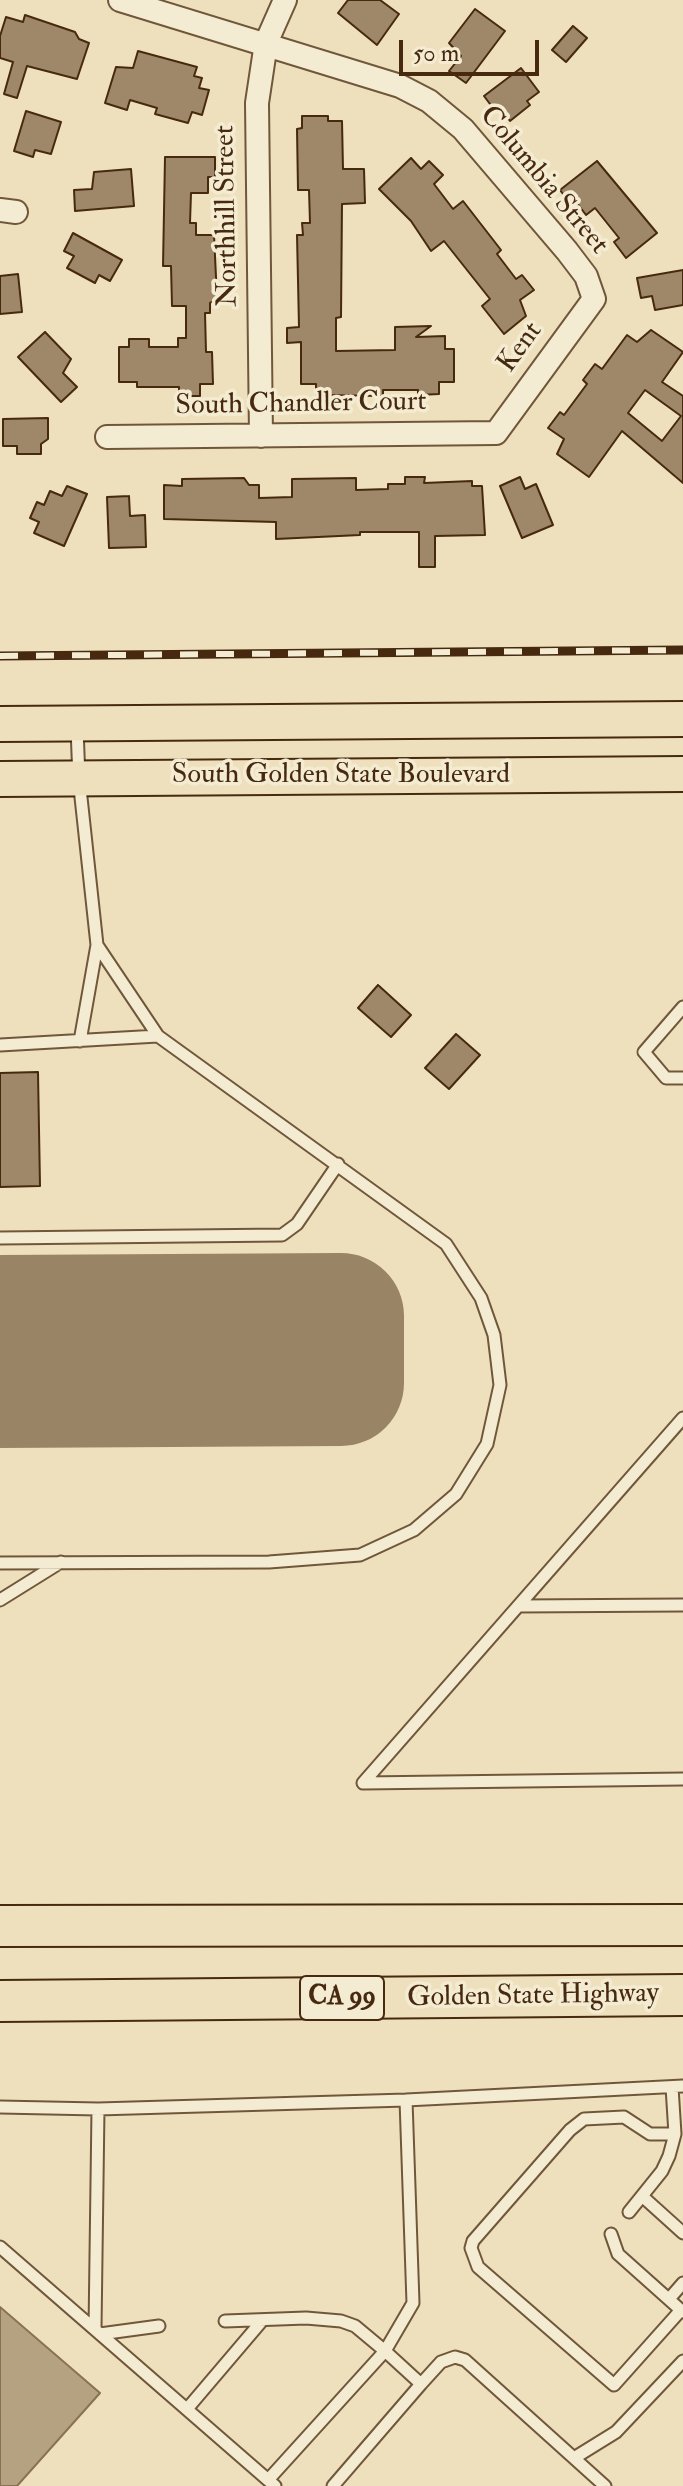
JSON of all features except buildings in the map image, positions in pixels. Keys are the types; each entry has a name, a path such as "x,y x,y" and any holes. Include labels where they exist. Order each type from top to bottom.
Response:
{"highway":[{"path":"0,1926 683,1925"},
{"name":"Golden State Highway","path":"0,2001 683,1995"}],"main road":[{"name":"South Golden State Boulevard","path":"0,724 683,719"},
{"name":"South Golden State Boulevard","path":"0,779 683,774"}],"street":[{"name":"Columbia Street","path":"120,0 400,86 429,101 463,129 567,251 586,276 594,299"},
{"name":"Northhill Street","path":"261,436 258,84 266,43 285,0"},
{"name":"Kent","path":"496,433 594,299"},
{"name":"South Chandler Court","path":"107,437 496,433"}],"lane":[{"path":"77,723 79,779 97,945 80,1041"},
{"path":"0,1563 269,1562 360,1555 414,1530 456,1494 487,1444 500,1385 494,1335 481,1298 446,1244 158,1036 97,945"},
{"path":"683,1007 644,1052 666,1078 683,1078"},
{"path":"0,1045 158,1036"},
{"path":"0,1238 282,1235 297,1224 338,1164"},
{"path":"683,1418 678,1428 363,1783 683,1779"},
{"path":"0,1600 62,1562"},
{"path":"519,1606 683,1605"},
{"path":"0,2107 98,2109 406,2100 678,2087 675,2134 662,2171 629,2212"},
{"path":"0,2247 272,2483 385,2351 413,2303 406,2100"},
{"path":"98,2109 98,2332"},
{"path":"611,2234 618,2254 682,2311 614,2385 478,2267 471,2248 473,2241 511,2197 570,2130 584,2119 624,2117 650,2134 675,2134"},
{"path":"642,2196 683,2233"},
{"path":"669,2299 683,2283"},
{"path":"225,2321 306,2318 341,2321 355,2326 421,2384"},
{"path":"187,2409 261,2322"},
{"path":"98,2332 159,2326"},
{"path":"333,2486 441,2362 455,2357 465,2360 605,2486"},
{"path":"574,2458 616,2432 683,2361"}],"shaded area":[{"path":"0,2307 100,2393 17,2486 0,2486"}],"runway":[{"path":"0,1318 341,1316 341,1383 0,1385"}],"railway":[{"path":"0,656 683,650"}]}
